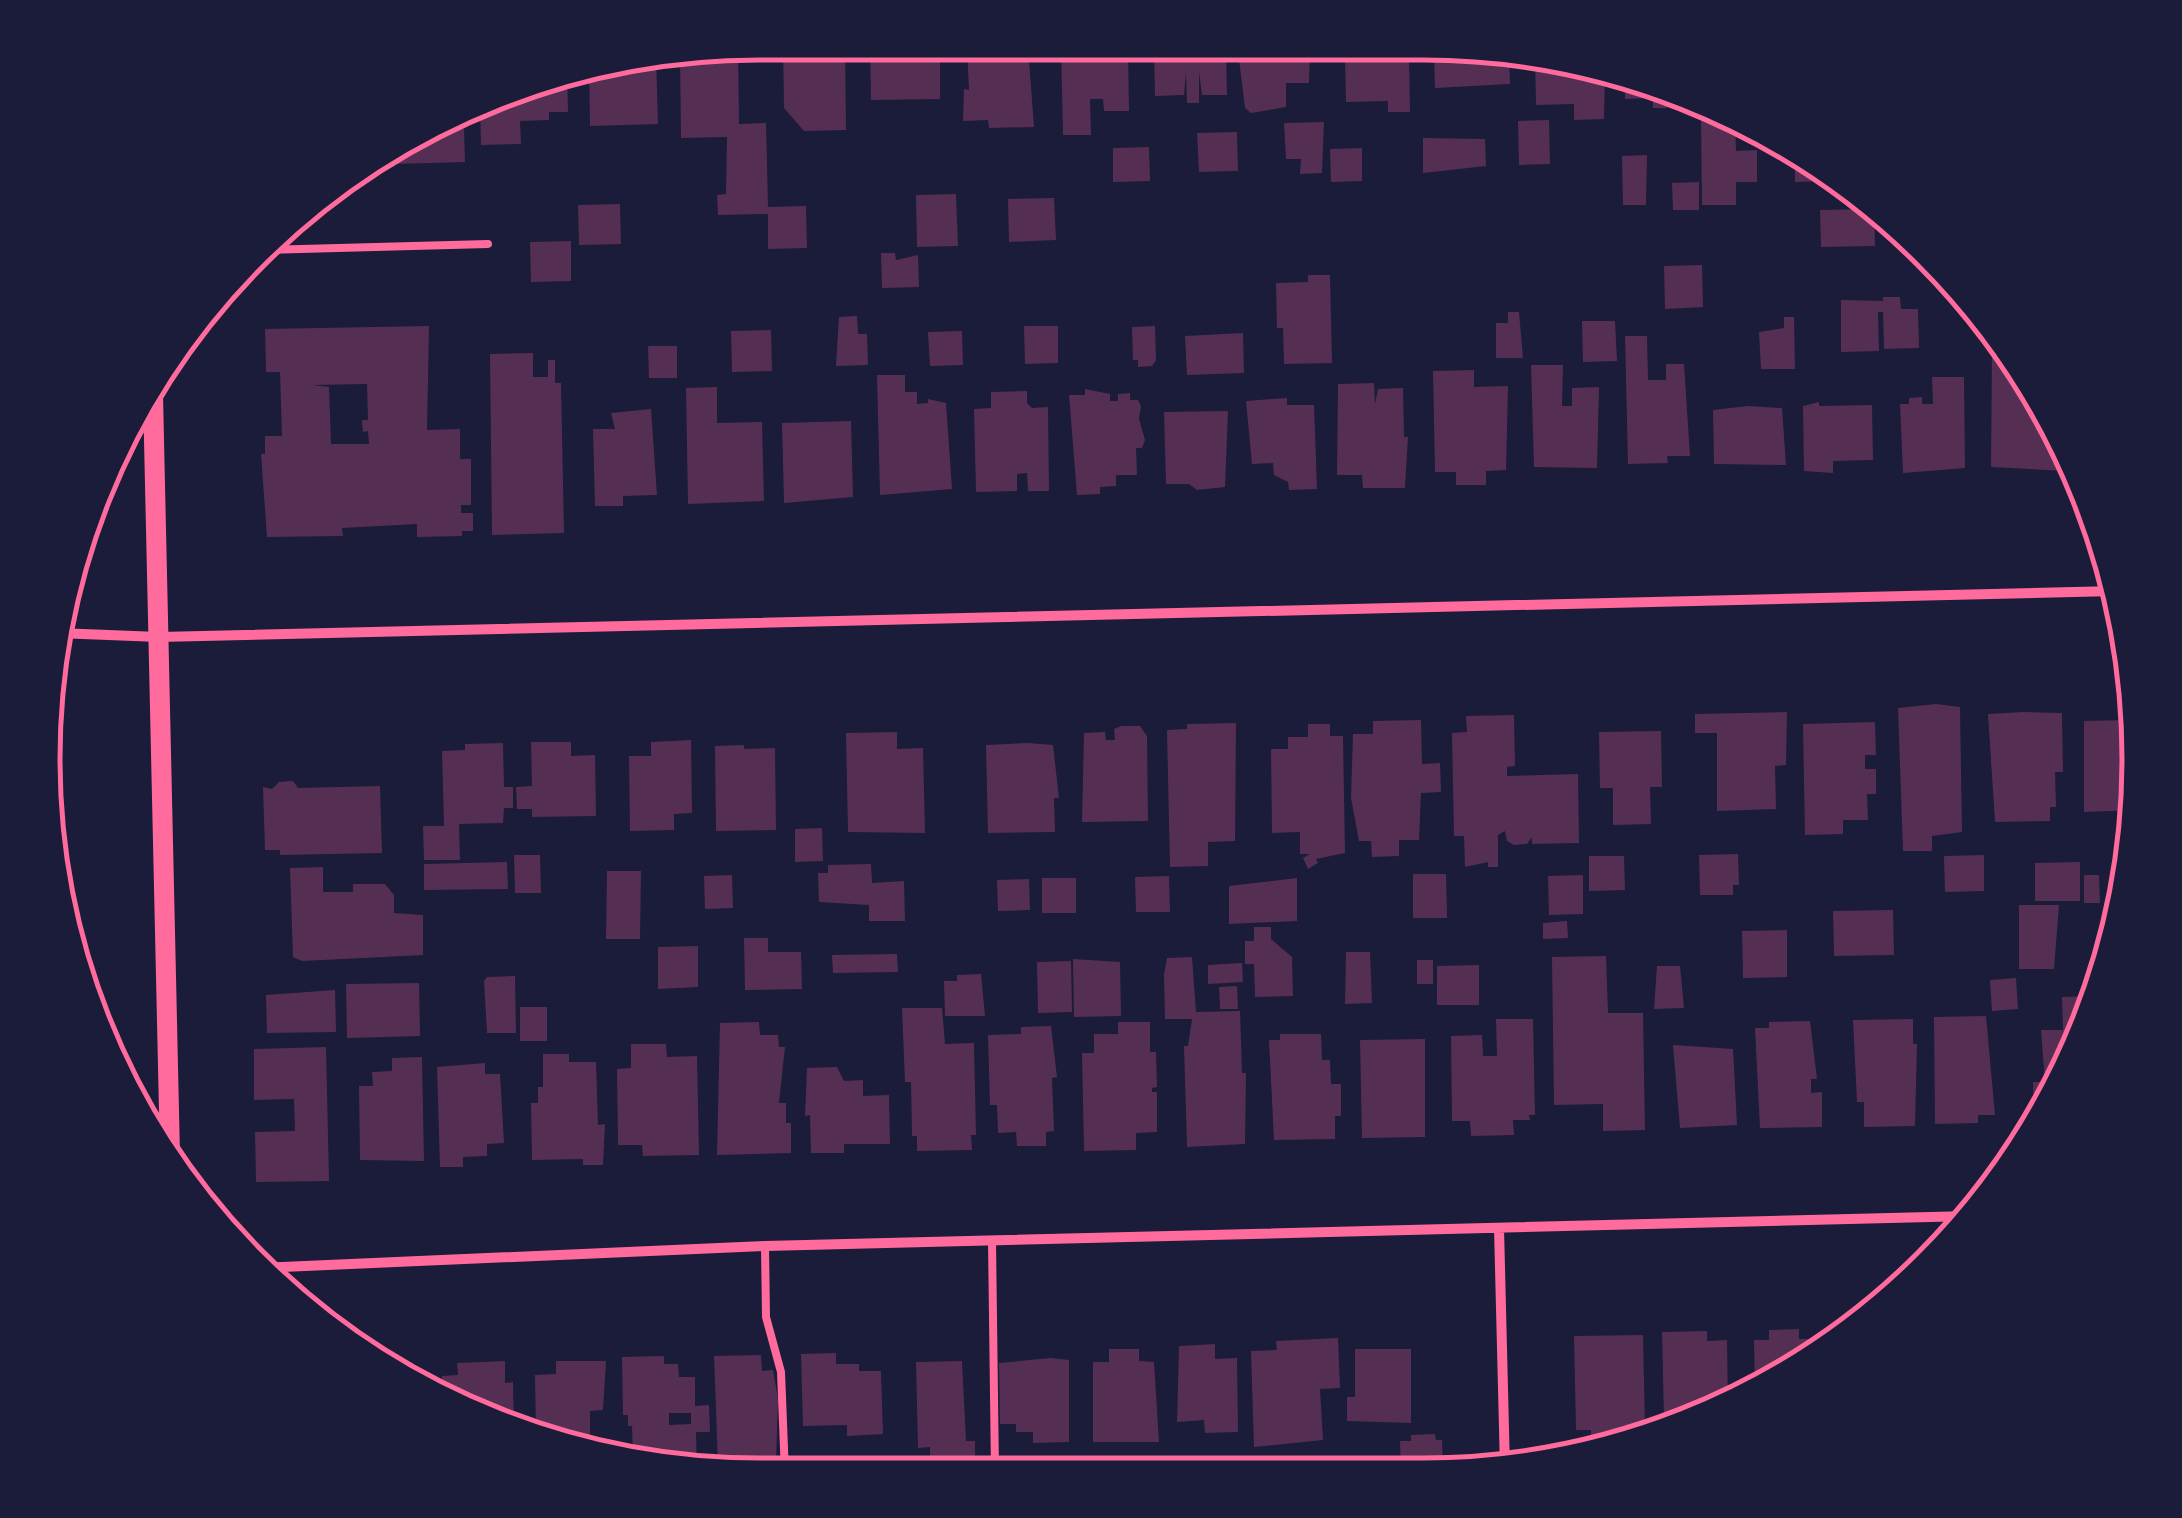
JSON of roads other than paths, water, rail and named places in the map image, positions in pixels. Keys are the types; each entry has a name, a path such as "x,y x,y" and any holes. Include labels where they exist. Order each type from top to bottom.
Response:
{"main road":[{"path":"153,410 170,1133"}],"street":[{"path":"71,634 160,637 2101,591"},
{"path":"280,1267 764,1246 1952,1217"},
{"path":"1498,1228 1505,1453"}],"lane":[{"path":"281,249 488,244"},
{"path":"992,1241 995,1458"},
{"path":"764,1246 766,1317 781,1372 784,1458"}]}
